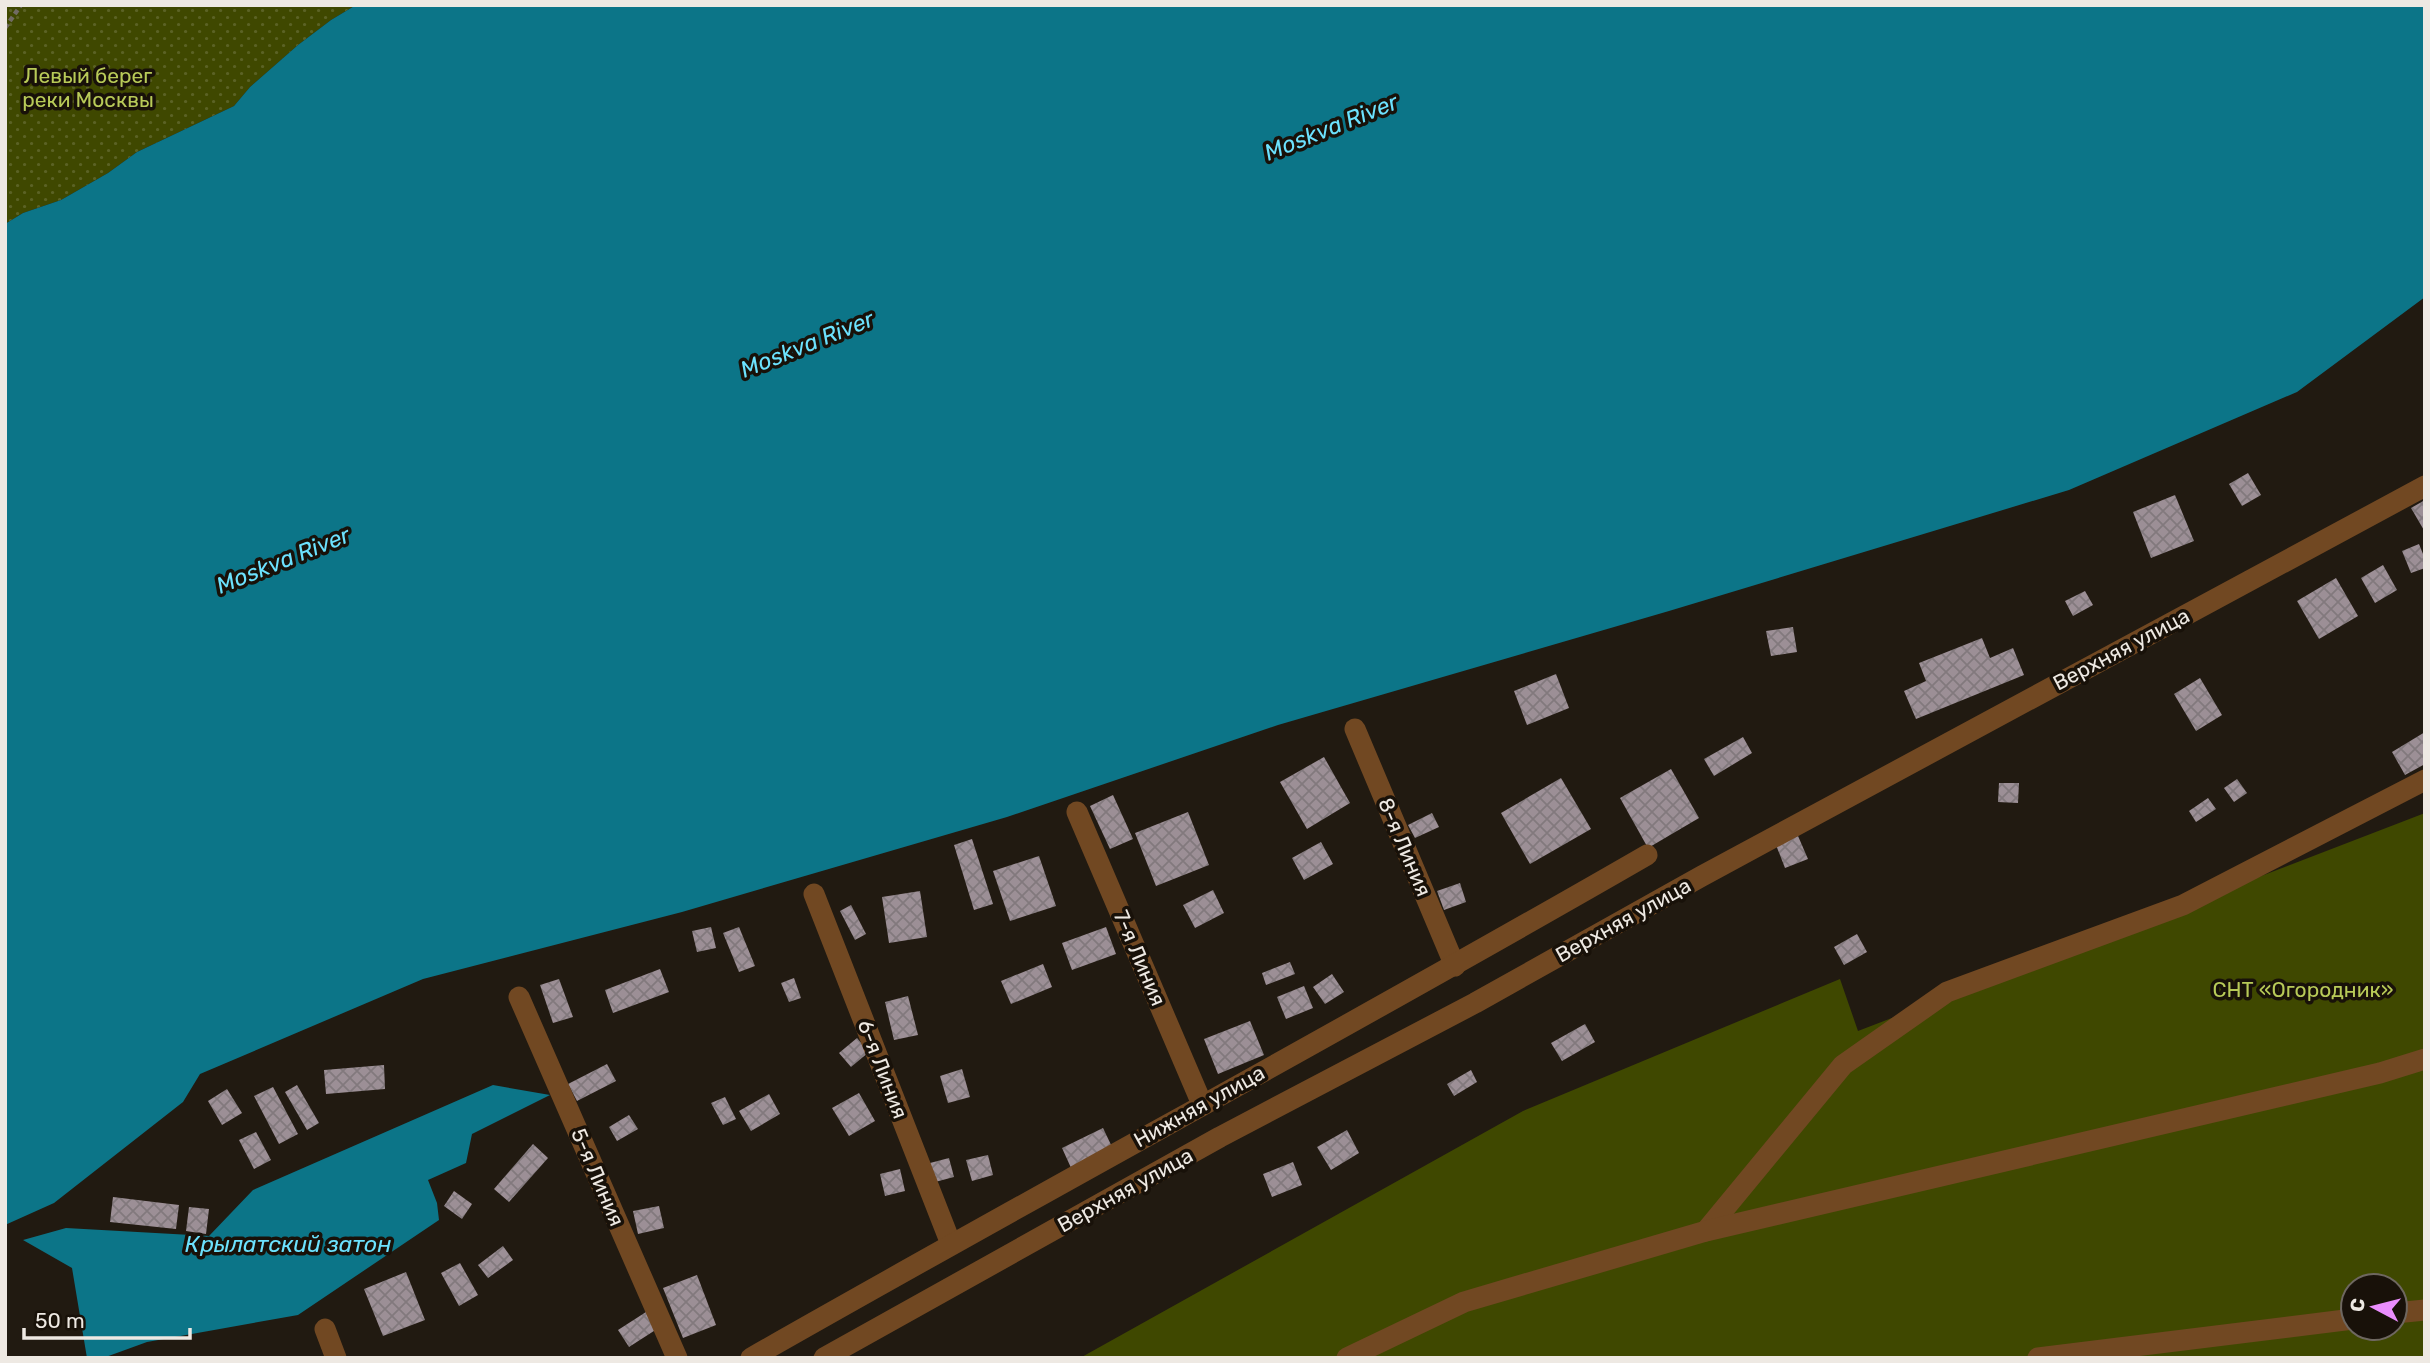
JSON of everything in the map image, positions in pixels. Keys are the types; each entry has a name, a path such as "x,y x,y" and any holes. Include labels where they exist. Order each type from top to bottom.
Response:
{"street":[{"name":"Верхняя улица","path":"824,1358 1220,1137 1475,1003 1702,876 2425,486"},
{"name":"8-я Линия","path":"1355,729 1455,966"},
{"path":"1706,1231 1843,1065 1947,992 2183,905 2425,780"},
{"name":"7-я Линия","path":"1077,812 1202,1104"},
{"name":"Нижняя улица","path":"751,1358 1202,1104 1455,966 1647,855"},
{"name":"6-я Линия","path":"814,894 951,1244"},
{"name":"5-я Линия","path":"519,997 677,1358"},
{"path":"1347,1358 1464,1302 1706,1231 2367,1077 2425,1059"},
{"path":"2038,1358 2339,1321"},
{"path":"325,1329 336,1358"}],"path":[{"path":"5,28 21,5"}],"green space":[{"name":"Левый берег реки Москвы","path":"5,5 356,5 298,45 250,87 234,106 137,152 108,173 61,200 23,213 5,224"},
{"name":"СНТ «Огородник»","path":"2425,813 2425,1358 1080,1358 1523,1111 1840,979 1858,1031"}],"water":[{"name":"Moskva River","path":"356,5 2425,5 2425,297 2297,392 2069,490 1278,725 1007,817 682,912 423,979 200,1074 183,1102 54,1203 5,1225 5,224 23,213 61,200 108,173 137,152 234,106 250,87 298,45"},
{"name":"Крылатский затон","path":"493,1085 550,1095 472,1134 466,1163 428,1180 437,1203 439,1220 298,1315 147,1342 103,1358 87,1358 72,1268 23,1240 66,1228 209,1236 253,1190"}],"building":[{"path":"2248,473 2261,495 2242,506 2229,484"},
{"path":"2175,495 2194,541 2151,558 2133,512"},
{"path":"2425,500 2425,532 2411,508"},
{"path":"2419,544 2425,559 2425,568 2411,573 2402,551"},
{"path":"2383,565 2397,590 2375,603 2361,578"},
{"path":"2336,578 2358,616 2319,639 2297,601"},
{"path":"2085,591 2093,605 2073,616 2065,601"},
{"path":"1793,627 1797,652 1771,656 1766,631"},
{"path":"1982,638 1990,658 2013,648 2024,675 1916,719 1904,691 1926,681 1919,663"},
{"path":"1556,674 1569,708 1527,725 1514,691"},
{"path":"2200,678 2222,715 2196,731 2174,694"},
{"path":"2425,732 2425,764 2405,775 2392,752"},
{"path":"1743,737 1752,753 1714,776 1704,759"},
{"path":"1324,757 1350,803 1307,829 1280,782"},
{"path":"1671,769 1699,818 1648,848 1620,798"},
{"path":"1561,778 1591,829 1530,864 1501,813"},
{"path":"2237,779 2247,793 2234,802 2224,788"},
{"path":"1999,783 2019,783 2018,803 1998,802"},
{"path":"1113,795 1133,839 1110,849 1090,806"},
{"path":"2208,798 2216,809 2196,822 2189,811"},
{"path":"1188,812 1209,865 1156,886 1135,833"},
{"path":"1432,813 1439,827 1415,838 1408,825"},
{"path":"1798,836 1808,859 1785,868 1776,845"},
{"path":"972,839 993,904 974,910 954,845"},
{"path":"1321,842 1333,864 1304,880 1292,858"},
{"path":"1039,856 1056,906 1010,921 993,871"},
{"path":"1460,883 1466,902 1444,910 1437,891"},
{"path":"1213,890 1224,913 1195,928 1183,905"},
{"path":"920,891 927,937 889,943 882,897"},
{"path":"851,905 866,934 855,940 840,911"},
{"path":"711,927 716,948 697,952 692,931"},
{"path":"739,927 755,966 739,972 723,933"},
{"path":"1106,927 1116,954 1072,970 1062,943"},
{"path":"1857,934 1867,952 1844,965 1834,947"},
{"path":"1290,962 1295,974 1266,985 1262,973"},
{"path":"1043,964 1052,987 1011,1004 1001,981"},
{"path":"660,969 669,992 613,1013 605,990"},
{"path":"1332,974 1344,992 1325,1004 1313,987"},
{"path":"794,978 801,998 789,1002 781,983"},
{"path":"559,979 573,1017 553,1023 540,985"},
{"path":"1304,986 1313,1008 1286,1019 1277,997"},
{"path":"908,996 918,1035 894,1040 885,1002"},
{"path":"1250,1021 1264,1055 1218,1074 1204,1039"},
{"path":"1585,1024 1595,1042 1562,1061 1551,1043"},
{"path":"857,1038 869,1052 851,1067 839,1053"},
{"path":"607,1064 616,1081 577,1101 568,1084"},
{"path":"384,1065 385,1089 326,1094 324,1070"},
{"path":"962,1069 970,1097 948,1103 940,1076"},
{"path":"1471,1070 1477,1082 1454,1096 1447,1084"},
{"path":"297,1085 319,1123 307,1130 285,1092"},
{"path":"273,1087 298,1134 279,1144 254,1096"},
{"path":"227,1089 242,1113 222,1125 208,1101"},
{"path":"859,1093 875,1121 849,1136 832,1108"},
{"path":"769,1094 780,1114 751,1131 739,1111"},
{"path":"725,1097 736,1119 723,1125 711,1103"},
{"path":"629,1115 638,1129 617,1141 609,1127"},
{"path":"1103,1128 1113,1149 1072,1170 1062,1148"},
{"path":"1347,1130 1359,1153 1331,1170 1317,1147"},
{"path":"256,1132 271,1160 254,1169 239,1140"},
{"path":"533,1144 548,1158 509,1202 494,1189"},
{"path":"988,1155 993,1175 972,1181 966,1160"},
{"path":"949,1158 954,1177 935,1182 930,1163"},
{"path":"1293,1162 1302,1185 1272,1197 1263,1174"},
{"path":"900,1169 905,1191 885,1196 880,1174"},
{"path":"454,1191 472,1204 462,1219 444,1206"},
{"path":"113,1197 179,1205 176,1229 110,1222"},
{"path":"659,1206 664,1228 638,1234 633,1211"},
{"path":"189,1207 209,1209 206,1234 186,1231"},
{"path":"503,1246 513,1260 488,1278 478,1265"},
{"path":"460,1263 478,1295 459,1306 441,1273"},
{"path":"406,1272 425,1320 383,1336 364,1289"},
{"path":"697,1275 716,1325 683,1338 663,1288"},
{"path":"646,1312 657,1329 629,1347 618,1330"}]}
